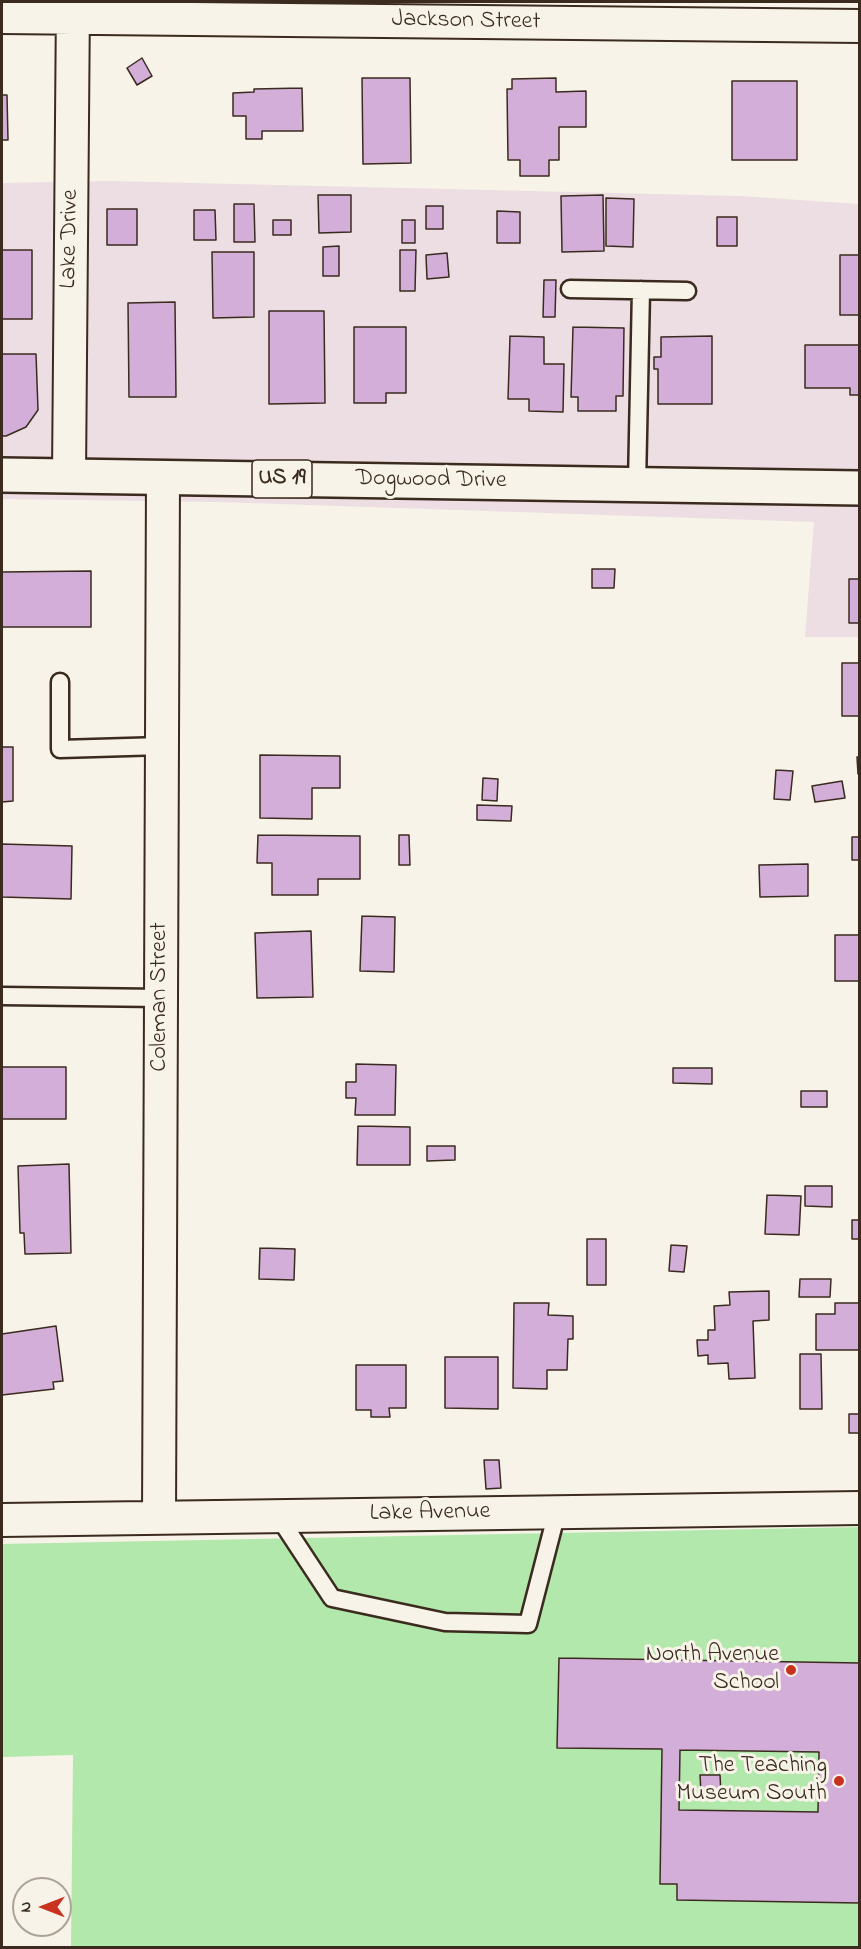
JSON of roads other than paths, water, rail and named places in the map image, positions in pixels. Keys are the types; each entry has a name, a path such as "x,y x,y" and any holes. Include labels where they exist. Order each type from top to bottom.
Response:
{"main road":[{"name":"Dogwood Drive","path":"2,475 860,488"}],"street":[{"name":"Jackson Street","path":"2,17 73,10 529,12 860,26"},
{"name":"Lake Drive","path":"69,476 73,10"},
{"name":"Coleman Street","path":"159,1518 163,477"},
{"name":"Lake Avenue","path":"2,1520 860,1508"}],"lane":[{"path":"570,289 687,291"},
{"path":"636,484 640,290"},
{"path":"60,682 60,749 162,746"},
{"path":"2,996 161,998"},
{"path":"278,1516 332,1598 445,1622 528,1624 557,1512"}],"place":[{"name":"North Avenue School","path":"791,1670"},
{"name":"The Teaching Museum South","path":"839,1781"}]}
